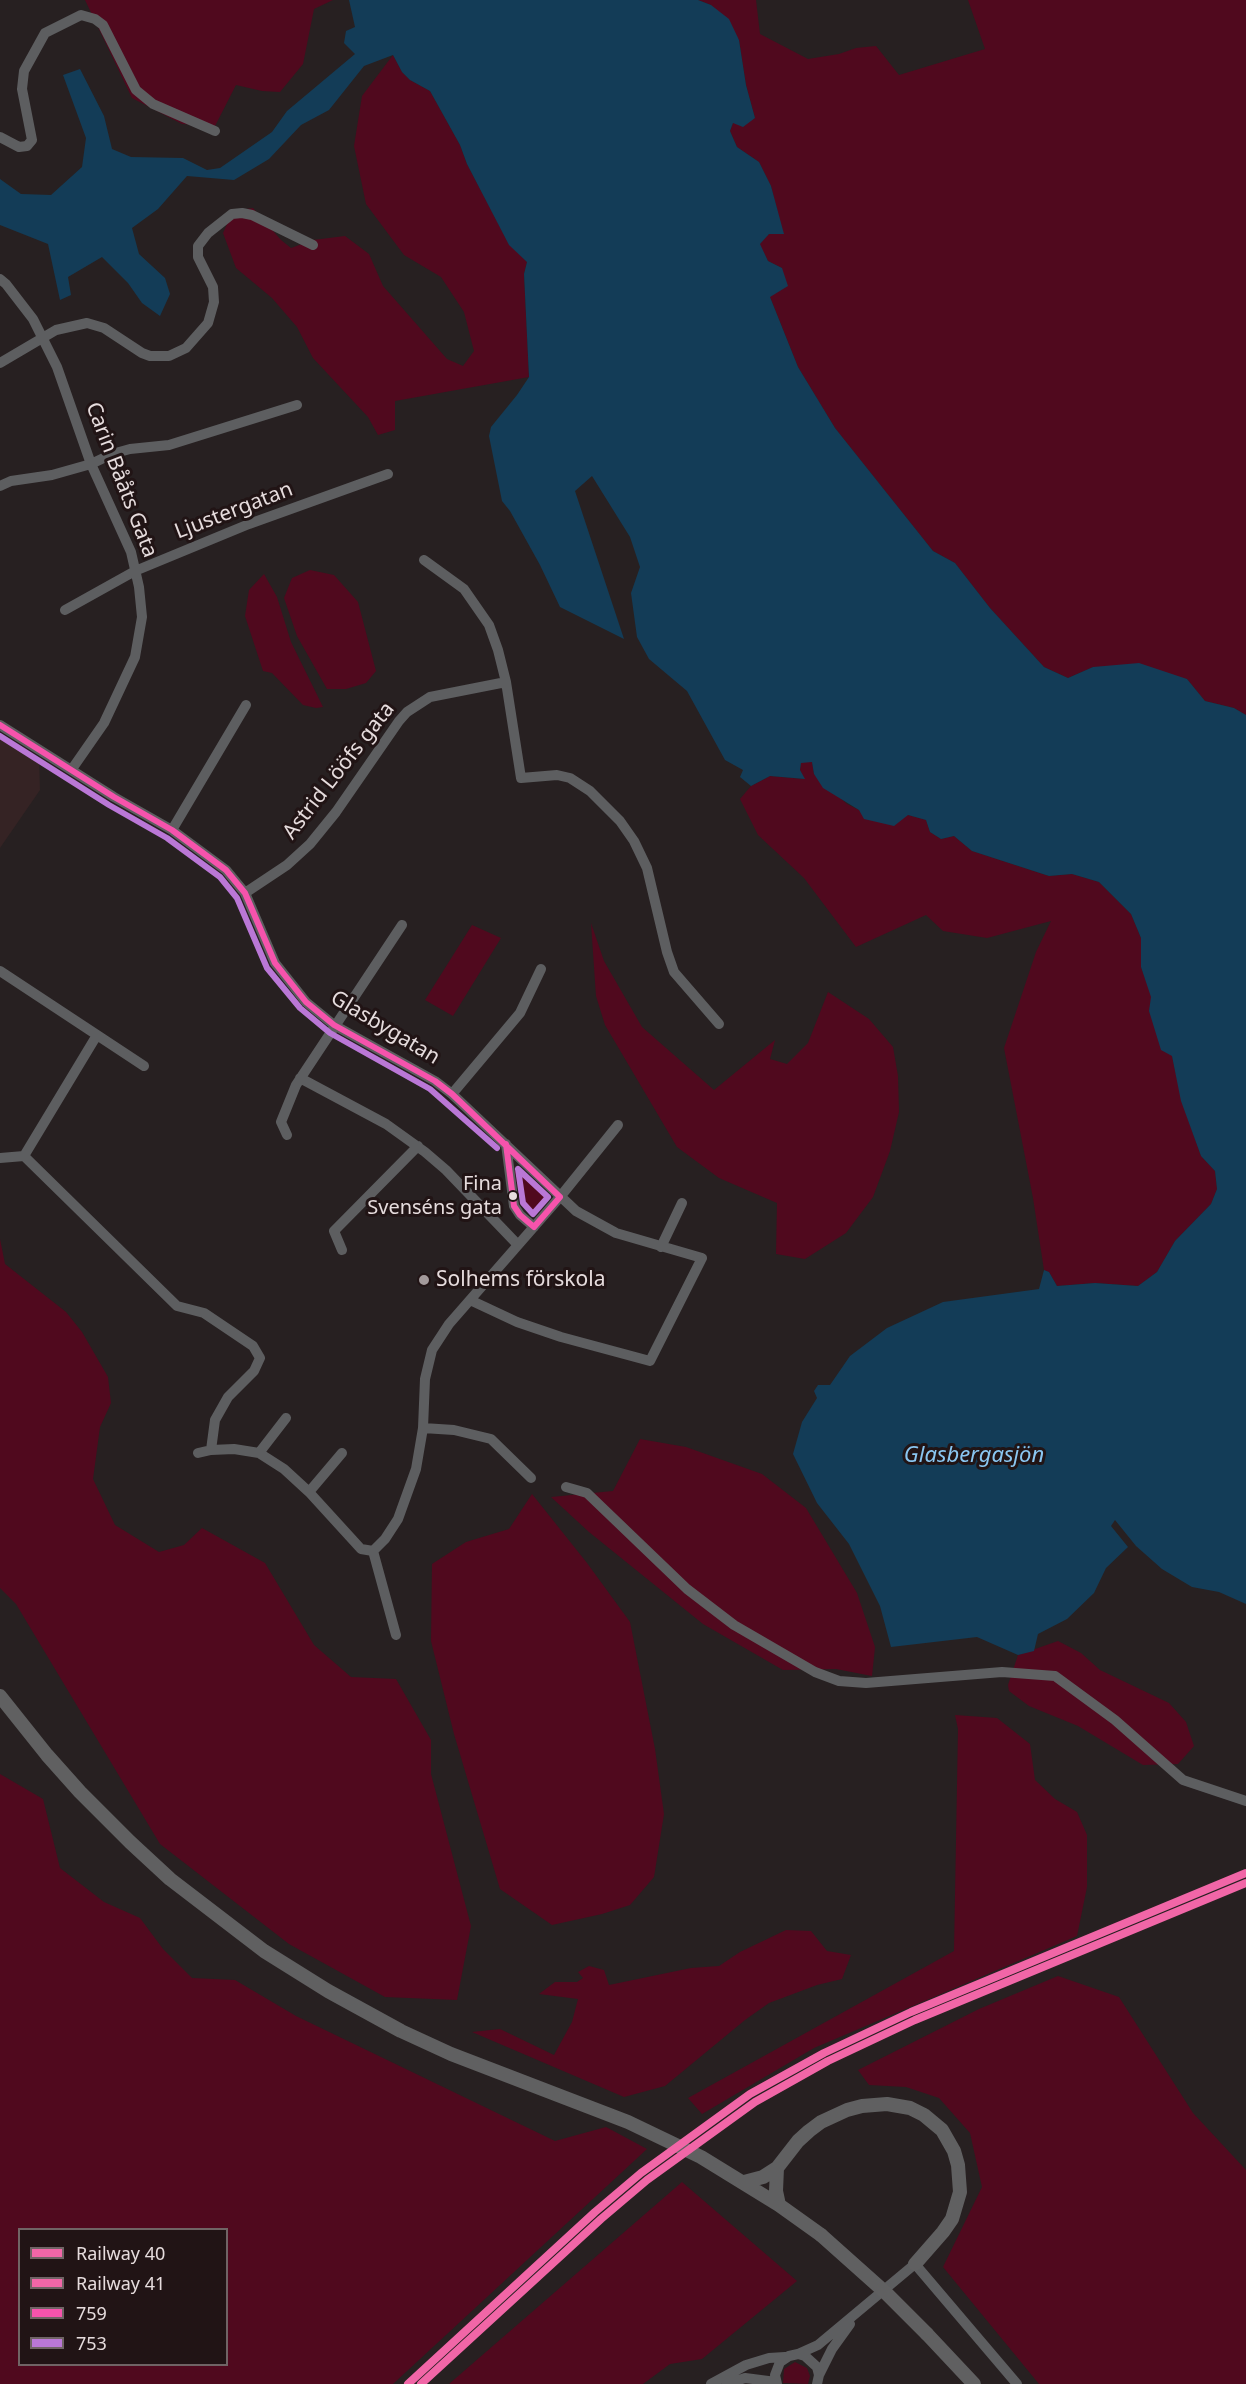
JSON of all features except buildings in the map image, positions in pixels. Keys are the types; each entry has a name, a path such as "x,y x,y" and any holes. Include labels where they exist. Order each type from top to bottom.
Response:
{"main road":[{"path":"0,1696 46,1755 130,1842 179,1886 264,1951 328,1991 401,2031 451,2054 658,2135 725,2170 820,2235 886,2293 974,2384"},
{"path":"744,2182 763,2177 777,2168 809,2131 821,2122 847,2110 886,2104 910,2108 924,2115 942,2130 958,2165 960,2193 952,2219 915,2264"},
{"path":"777,2168 776,2191 779,2205"}],"street":[{"path":"0,137 19,147 27,146 32,140 22,89 24,72 45,33 81,15 95,19 103,25 136,90 144,98 214,131"},
{"path":"0,363 43,336 71,325 91,323 104,328 146,354 160,357 174,355 194,341 211,317 214,302 213,291 197,250 203,238 228,216 237,213 248,214 313,245"},
{"name":"Carin Bååts Gata","path":"0,279 33,319 57,367 91,464 131,552 142,617 135,657 104,723 72,770"},
{"path":"0,486 11,481 52,475 91,464 129,449 169,445 297,405"},
{"name":"Ljustergatan","path":"65,610 135,571 249,525 388,474"},
{"path":"424,560 455,580 478,605 495,642 506,682 520,778 557,774 570,778 590,791 620,821 634,841 647,868 674,972 719,1024"},
{"name":"Astrid Lööfs gata","path":"245,893 287,866 310,844 336,812 407,712 419,703 437,695 506,682"},
{"path":"172,830 246,705"},
{"name":"Glasbygatan","path":"0,725 114,797 172,830 226,870 245,893 275,963 306,1002 334,1024 435,1081 452,1094 576,1211 602,1227 631,1239 702,1258 650,1361 561,1337 517,1322 470,1300"},
{"path":"287,1136 281,1122 300,1078 402,925"},
{"path":"452,1094 520,1013 541,969"},
{"path":"0,971 144,1066"},
{"path":"24,1156 97,1035"},
{"path":"300,1078 378,1120 418,1146 446,1170 518,1245"},
{"path":"373,1551 385,1539 398,1519 416,1469 423,1428 425,1379 432,1350 449,1324 560,1197 618,1125"},
{"path":"506,1144 514,1206 520,1215 534,1227"},
{"path":"342,1250 334,1231 418,1146"},
{"path":"0,1158 24,1156 177,1306 204,1312 253,1346 260,1358 254,1371 228,1397 215,1420 211,1450"},
{"path":"661,1247 682,1203"},
{"path":"259,1453 286,1418"},
{"path":"423,1428 465,1432 491,1439 531,1478"},
{"path":"198,1453 234,1449 259,1453 284,1469 309,1492 361,1549 373,1551"},
{"path":"309,1492 342,1453"},
{"path":"567,1487 587,1493 687,1588 734,1625 815,1672 839,1681 866,1683 1002,1672 1055,1676 1115,1720 1183,1780 1246,1801"},
{"path":"373,1551 396,1635"},
{"path":"711,2384 733,2371 758,2361 798,2354 818,2345 915,2264 1017,2384"},
{"path":"818,2379 845,2330 864,2308"},
{"path":"798,2354 812,2361 818,2379"},
{"path":"727,2384 745,2378 776,2383 777,2368 785,2357"}],"shaded area":[{"path":"85,0 333,0 314,9 303,64 280,92 262,91 236,85 215,126 182,124 132,98"},
{"path":"698,0 756,0 760,34 808,59 876,46 899,75 985,49 968,0 1246,0 1246,715 1234,708 1205,701 1187,679 1093,667 1068,678 1044,667 990,608 955,563 933,551 835,428 798,367 770,297 782,268 768,261 759,244 769,234 783,234 771,186 759,162 737,147 730,131 733,123 755,118 746,85 739,40 711,5"},
{"path":"393,55 402,72 410,80 430,91 460,145 467,164 509,244 527,262 524,274 529,377 395,401 395,430 378,435 368,417 313,358 297,327 272,298 236,268 223,233 233,211 253,208 291,248 313,240 345,236 369,254 383,286 447,359 463,366 474,351 464,312 441,277 404,255 366,204 354,146 362,96"},
{"path":"310,570 334,575 358,602 376,671 366,683 346,689 327,689 297,636 284,598 292,578"},
{"path":"264,574 277,597 291,642 323,707 303,705 272,673 263,671 245,616 249,590"},
{"path":"0,735 39,759 40,790 0,848"},
{"path":"801,762 812,762 814,774 847,804 859,810 908,815 926,820 930,832 941,839 954,836 972,851 1049,876 1072,874 1099,882 1131,914 1141,938 1141,967 1152,997 1149,1011 1172,1056 1182,1101 1201,1156 1215,1171 1217,1189 1211,1204 1175,1241 1157,1272 1138,1286 1095,1283 1057,1286 1049,1272 1044,1270 1033,1198 1004,1048 1036,952 1051,921 987,938 943,931 926,915 856,947 804,878 758,835 740,799 751,786 770,776 804,779 800,770"},
{"path":"591,923 604,961 642,1027 714,1090 775,1040 770,1059 787,1064 808,1043 828,992 869,1019 893,1047 898,1076 899,1112 890,1151 873,1197 846,1233 805,1259 776,1254 777,1203 719,1178 677,1147 605,1025 596,996"},
{"path":"472,925 501,938 453,1016 425,1000"},
{"path":"516,1167 519,1167 542,1189 545,1195 544,1204 539,1211 532,1212 521,1205"},
{"path":"0,1239 5,1264 66,1312 82,1332 108,1377 111,1403 100,1427 93,1479 115,1525 159,1552 184,1545 202,1528 265,1563 314,1645 351,1677 396,1679 431,1740 431,1774 471,1926 457,2000 385,1997 289,1944 160,1844 16,1604 0,1588"},
{"path":"640,1439 686,1447 762,1474 806,1508 857,1593 875,1647 872,1676 836,1669 783,1670 703,1624 589,1532 551,1497 613,1491"},
{"path":"532,1494 630,1622 655,1749 664,1814 654,1877 630,1905 552,1925 500,1889 454,1734 431,1641 432,1564 466,1542 509,1529"},
{"path":"1058,1641 1081,1653 1100,1670 1169,1703 1186,1722 1194,1746 1178,1764 1143,1765 1078,1726 1029,1706 1009,1691 1008,1685 1018,1655"},
{"path":"955,1715 997,1718 1030,1744 1035,1780 1055,1799 1077,1812 1087,1835 1087,1887 1077,1936 814,2048 702,2114 688,2098 954,1951 958,1729"},
{"path":"0,1774 43,1799 60,1868 104,1902 140,1918 163,1949 192,1978 235,1980 296,2016 555,2141 606,2127 647,2149 393,2384 0,2384"},
{"path":"786,1930 811,1931 827,1951 851,1955 842,1979 817,1985 769,2003 665,2086 624,2097 472,2032 500,2029 554,2055 572,2022 578,1999 539,1994 555,1982 577,1982 583,1978 578,1972 589,1966 604,1970 609,1985 691,1968 719,1966 740,1952"},
{"path":"1058,1976 1119,1997 1193,2113 1246,2170 1246,2384 1039,2384 943,2267 982,2187 970,2133 939,2098 906,2087 869,2085 858,2070 979,2009"},
{"path":"682,2182 797,2281 702,2359 670,2364 643,2384 449,2384"},
{"path":"795,2362 807,2368 810,2376 808,2384 783,2383 784,2369"}],"water":[{"name":"Glasbergasjön","path":"349,0 698,0 711,5 729,19 739,40 746,85 755,118 743,127 733,123 730,131 737,147 759,162 771,186 784,234 769,234 760,244 768,261 782,268 788,286 770,297 798,367 835,428 933,551 955,563 990,608 1044,667 1068,678 1093,667 1139,663 1187,679 1205,701 1234,708 1246,715 1246,1604 1219,1592 1192,1587 1162,1569 1136,1546 1115,1520 1111,1526 1128,1547 1106,1568 1094,1593 1067,1619 1038,1634 1034,1651 1018,1655 977,1637 891,1647 880,1606 849,1544 817,1503 793,1454 802,1422 817,1398 814,1391 818,1385 830,1385 850,1356 887,1328 943,1302 1039,1289 1044,1270 1049,1272 1057,1286 1095,1283 1138,1286 1157,1272 1175,1241 1211,1204 1217,1189 1215,1171 1201,1156 1181,1101 1172,1056 1161,1050 1149,1011 1151,997 1141,967 1141,938 1131,914 1099,882 1072,874 1049,876 972,851 954,836 941,839 930,832 926,820 908,815 894,826 864,819 859,810 823,788 814,774 812,762 801,763 800,770 805,779 770,776 751,786 740,777 743,770 725,760 687,691 649,659 637,637 631,593 640,567 630,537 592,476 575,491 624,639 560,607 540,565 502,501 489,436 491,427 529,377 524,274 527,262 509,245 467,164 460,145 430,91 410,80 402,72 393,55 364,66 329,110 301,125 269,159 234,180 187,176 158,209 132,228 139,254 165,278 170,294 160,316 142,303 128,283 102,257 68,277 71,295 60,300 48,244 0,225 0,179 21,194 51,195 82,167 86,138 63,75 80,69 104,116 112,149 131,157 183,158 207,170 220,168 272,132 287,111 355,54 344,43 346,31 355,27"}],"rail line":[{"name":"40","path":"408,2384 595,2212 641,2173 750,2094 824,2053 911,2012 1246,1873"},
{"name":"41","path":"421,2384 601,2219 647,2180 755,2102 828,2061 915,2020 1246,1883"}],"transit line":[{"name":"759","path":"0,725 114,797 172,830 226,870 245,893 275,963 306,1002 334,1025 435,1081 452,1094 560,1197 534,1227"},
{"name":"753","path":"0,736 109,805 167,838 220,877 237,898 267,968 300,1008 330,1033 430,1089 497,1148"},
{"name":"759","path":"506,1144 514,1206 520,1215 534,1227"},
{"name":"753","path":"518,1169 548,1197 533,1214 523,1203 518,1169"}],"place":[{"name":"Fina Svenséns gata","path":"513,1196"},
{"name":"Solhems förskola","path":"424,1280"}]}
